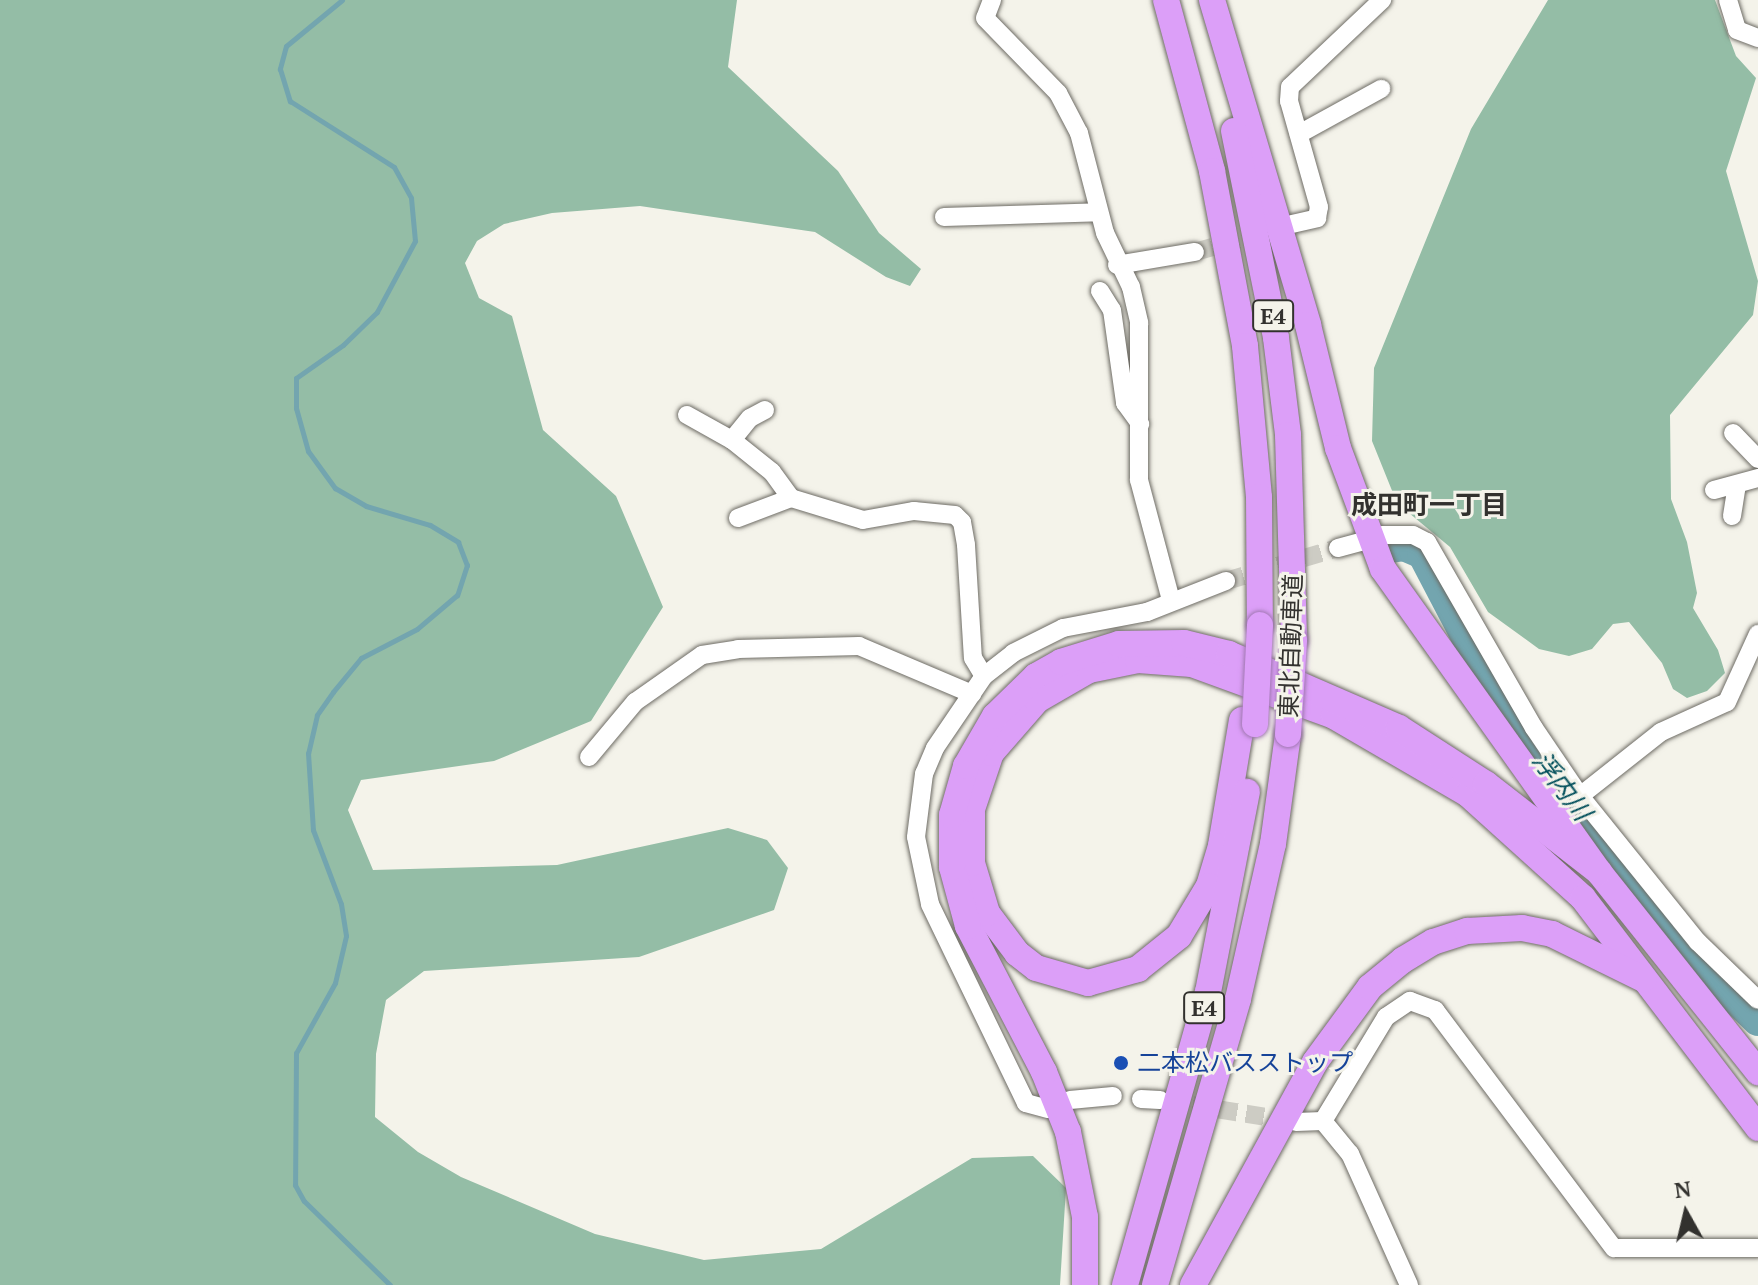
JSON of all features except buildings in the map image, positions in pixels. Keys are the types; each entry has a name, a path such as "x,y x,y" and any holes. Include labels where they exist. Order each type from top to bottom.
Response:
{"highway":[{"name":"東北自動車道","path":"1125,1285 1208,992 1241,842 1259,497 1229,254 1166,0"},
{"name":"東北自動車道","path":"1155,1285 1238,999 1273,844 1288,734 1294,640 1292,489 1276,338 1244,170 1199,0"},
{"path":"1212,0 1304,311 1338,448 1371,542 1411,614 1599,872 1758,1072"},
{"path":"1085,1285 1081,1193 1061,1109 968,926 952,867 952,815 966,766 995,716 1036,676 1061,662 1119,644 1184,643 1229,654 1399,728 1486,784 1599,872"},
{"path":"1248,722 1209,886 1179,936 1160,956 1114,979 1088,983 1036,968 1017,953 987,913 972,863 972,809 991,753 1037,700 1064,683 1089,670 1164,659 1226,674 1334,716 1468,794 1583,898 1625,948 1643,979 1758,1128"},
{"path":"1193,1285 1315,1062 1370,987 1403,960 1433,942 1467,931 1522,928 1552,934 1643,979"}],"street":[{"path":"992,0 985,18 1048,81 1072,120 1117,265 1137,309 1139,480 1171,600"},
{"path":"1292,224 1317,218 1319,207 1289,101 1290,87 1382,0"},
{"path":"1728,0 1737,30 1758,38"},
{"path":"1299,134 1381,89"},
{"path":"944,217 1099,212"},
{"path":"1117,265 1195,252"},
{"path":"1100,291 1112,310 1125,403 1140,424"},
{"path":"732,440 750,418 765,410"},
{"path":"687,415 732,440 772,472 791,498 863,520 914,511 955,515 962,522 966,545 973,658 984,676"},
{"path":"1733,433 1758,459"},
{"path":"1714,490 1758,478"},
{"path":"1732,516 1737,484"},
{"path":"738,518 791,498"},
{"path":"1382,535 1413,535 1432,548 1534,728 1580,796 1698,942 1758,1000"},
{"path":"1338,548 1360,542"},
{"path":"1048,1109 1026,1103 930,904 918,861 916,808 924,774 984,676 1013,653 1063,628 1147,612 1171,600 1226,581"},
{"path":"1580,796 1661,732 1727,702 1758,634"},
{"path":"589,757 635,702 702,655 738,649 859,646 972,694"},
{"path":"1323,1121 1332,1098 1386,1017 1410,1001 1435,1010 1614,1248 1758,1248"},
{"path":"1070,1100 1113,1096"},
{"path":"1296,1122 1323,1121"},
{"path":"1323,1121 1350,1154 1409,1285"}],"green space":[{"path":"0,0 737,0 728,67 838,171 879,233 921,269 910,286 886,277 815,232 640,206 552,213 504,224 477,241 465,263 479,298 512,316 543,430 616,496 663,607 591,721 494,761 361,780 348,810 373,870 557,865 728,828 767,840 788,868 774,910 639,957 424,971 386,1000 376,1054 375,1117 418,1152 461,1177 595,1234 704,1260 821,1249 972,1158 1033,1156 1066,1188 1060,1285 0,1285"},
{"path":"1548,0 1715,0 1736,56 1756,78 1726,171 1758,281 1753,315 1670,415 1671,499 1687,542 1697,593 1693,608 1718,650 1725,673 1707,691 1687,698 1673,689 1662,663 1629,622 1613,624 1592,649 1569,656 1539,649 1488,612 1450,547 1397,503 1372,441 1374,368 1471,129"}],"waterway":[{"path":"342,0 286,46 280,69 290,101 394,167 411,198 415,241 377,312 343,345 296,378 296,408 308,451 335,488 366,506 430,525 458,542 467,565 457,595 417,629 361,658 317,715 308,753 313,830 341,904 346,936 335,983 296,1053 295,1185 304,1201 390,1285"},
{"name":"浮内川","path":"1391,547 1404,545 1423,553 1492,685 1538,756 1704,968 1758,1020"}],"tunnel":[{"path":"1195,252 1265,232"},
{"path":"1226,581 1338,548"},
{"path":"1166,1101 1291,1121"}],"place":[{"name":"二本松バスストップ","path":"1121,1063"}],"district":[{"name":"成田町一丁目","path":"1429,505"}]}
